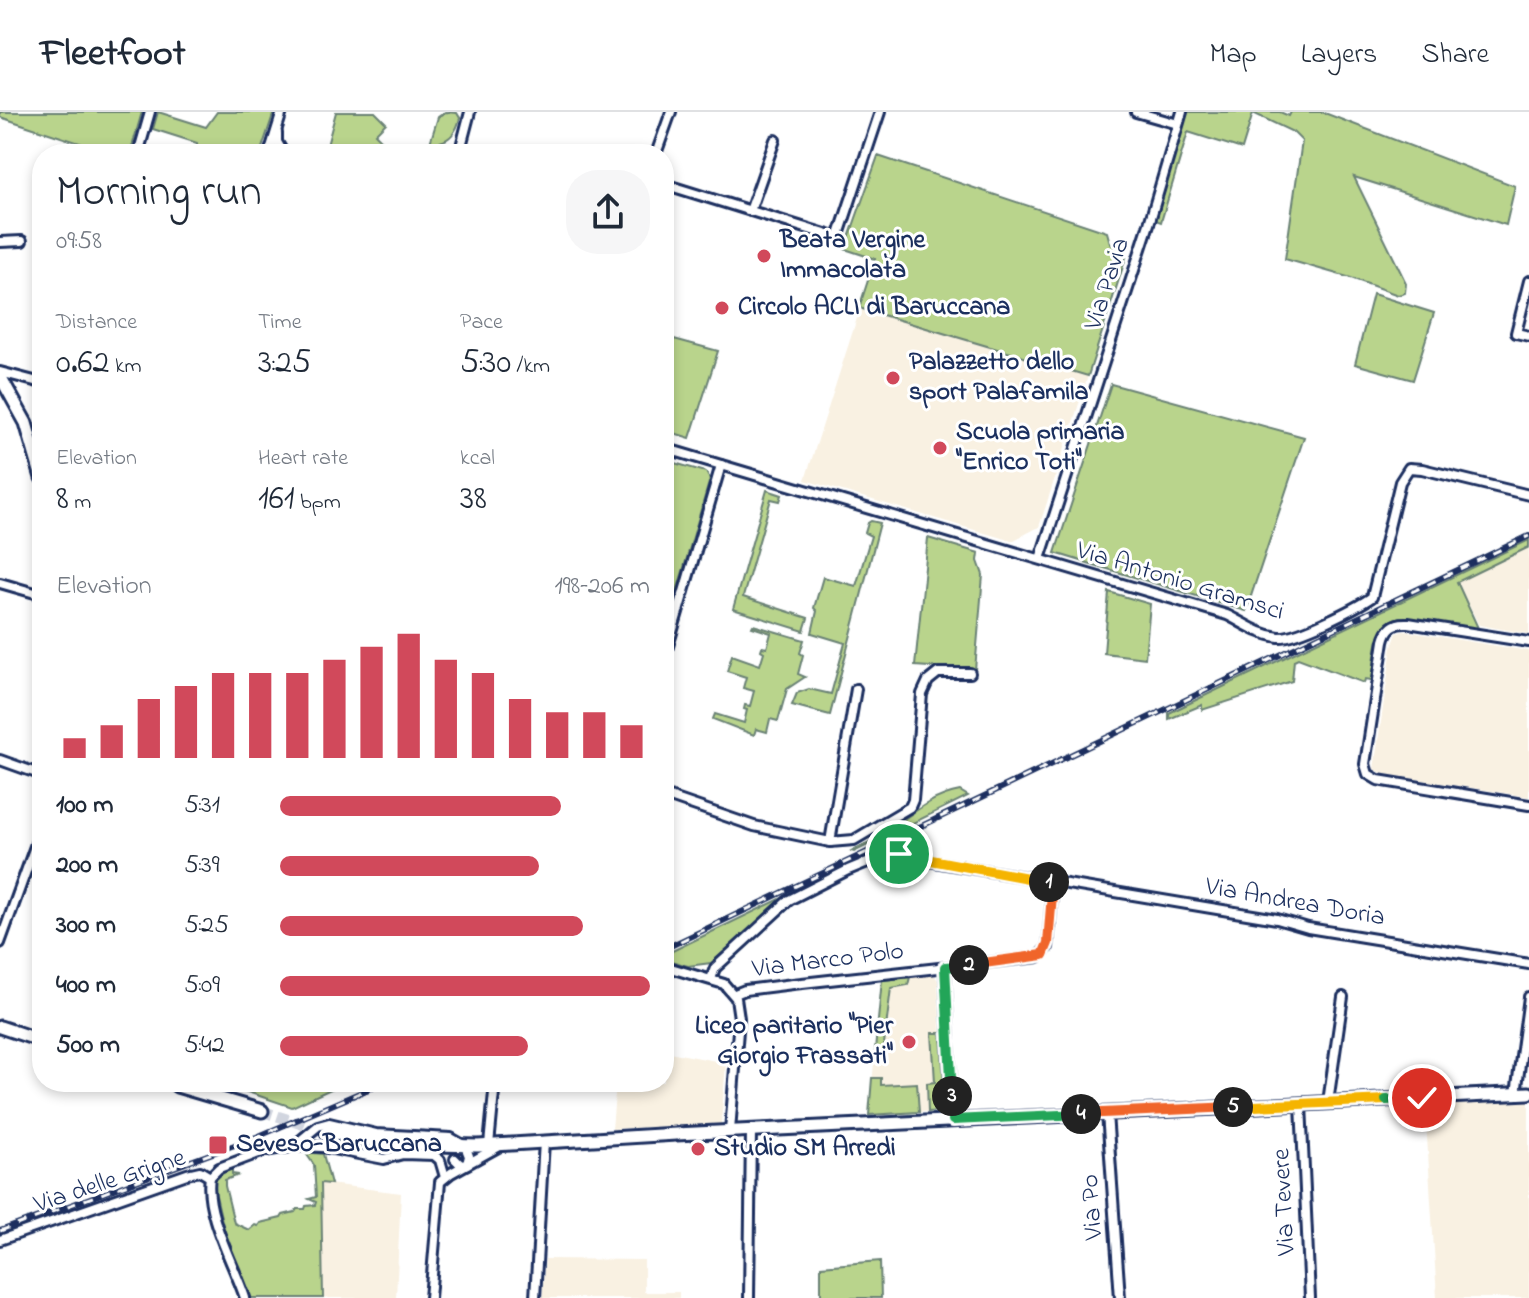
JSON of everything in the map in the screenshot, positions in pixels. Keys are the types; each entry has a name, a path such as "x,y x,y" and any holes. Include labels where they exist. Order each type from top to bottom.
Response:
{"street":[{"path":"141,144 150,112"},
{"path":"277,144 277,128 282,112"},
{"path":"462,144 470,112"},
{"path":"660,144 671,112"},
{"path":"674,187 838,238 880,112"},
{"path":"1136,112 1178,124"},
{"name":"Via Pavia","path":"1040,559 1149,224 1182,112"},
{"path":"277,128 277,144"},
{"path":"750,211 775,140"},
{"path":"0,242 22,241"},
{"path":"1529,281 1516,333 1529,336"},
{"path":"0,374 32,381"},
{"path":"0,374 26,423 32,444"},
{"name":"Via Antonio Gramsci","path":"674,451 1227,615 1242,625 1267,634 1291,637 1372,597 1400,482 1409,468 1529,495"},
{"path":"674,626 721,465"},
{"path":"0,583 32,592"},
{"path":"1529,642 1408,623 1398,623 1390,628 1384,641 1365,764 1368,774 1378,780 1529,805"},
{"path":"674,798 754,826 830,842 854,840 910,807 924,688 938,673 970,673"},
{"path":"830,842 856,689"},
{"path":"0,760 32,771"},
{"name":"Via Andrea Doria","path":"711,979 715,968 782,905 822,882 881,855 899,854 1529,964"},
{"path":"0,943 32,859"},
{"name":"Via Marco Polo","path":"735,994 745,990 1043,955 1048,943 1053,882"},
{"path":"945,967 953,1120"},
{"path":"674,969 728,986 735,994 739,1012 730,1131"},
{"path":"1328,1102 1343,997"},
{"path":"1516,1094 1529,997"},
{"path":"0,1027 32,1038"},
{"path":"203,1092 262,1111"},
{"path":"208,1092 212,1095"},
{"path":"489,1145 494,1092"},
{"path":"290,1147 321,1131 383,1143 465,1146 1529,1093"},
{"name":"Via Tevere","path":"1301,1104 1310,1298"},
{"name":"Via Po","path":"1107,1113 1120,1298"},
{"path":"322,1147 313,1141 321,1131 321,1125 329,1123 376,1134 451,1138 465,1146 469,1156 467,1164"},
{"path":"749,1298 751,1130"},
{"path":"535,1298 544,1141"},
{"path":"448,1175 487,1152 511,1143"},
{"path":"430,1298 439,1187 455,1168 452,1151 445,1146"},
{"name":"Via delle Grigne","path":"0,1240 187,1174 200,1171 210,1177 219,1168 258,1153 290,1147 322,1147 384,1159 403,1154 434,1155 448,1175"},
{"path":"455,1159 461,1165 467,1164"},
{"path":"210,1177 209,1188 222,1243 245,1298"}],"shaded area":[{"name":"Scuola primaria \"Enrico Toti\"","path":"860,309 1088,376 1039,527 1012,541 805,480"},
{"path":"1529,547 1529,634 1479,625 1457,582"},
{"path":"1404,631 1529,651 1529,797 1384,774 1374,769 1392,647 1397,633"},
{"name":"Liceo paritario \"Pier Giorgio Frassati\"","path":"934,975 939,981 944,1108 940,1111 869,1115 882,980"},
{"path":"674,1053 726,1063 721,1124 612,1129 615,1092 674,1092"},
{"path":"1529,1099 1529,1298 1437,1298 1425,1105"},
{"path":"321,1183 401,1193 396,1298 323,1298"},
{"path":"545,1259 644,1260 644,1292 679,1292 679,1298 542,1298"}],"green space":[{"path":"0,112 142,112 133,144 82,144 0,117"},
{"path":"158,112 206,127 217,112 274,112 263,144 197,144 153,129"},
{"path":"336,112 375,112 386,123 375,134 385,144 327,144"},
{"path":"445,112 457,113 460,118 456,130 448,139 440,144 429,144 430,143 438,117"},
{"path":"1187,112 1280,112 1289,116 1291,112 1322,112 1515,186 1506,225 1354,177 1406,283 1405,293 1398,295 1285,259 1302,141 1293,132 1253,113 1242,149 1188,132 1161,222 1158,221 1156,219"},
{"path":"878,156 1107,232 1110,243 1126,257 1088,376 859,308 875,259 845,249"},
{"path":"1373,294 1434,313 1413,380 1355,364"},
{"path":"674,339 718,351 690,438 674,433"},
{"path":"1111,384 1304,437 1246,611 1055,553"},
{"path":"674,463 706,472 710,479 674,602"},
{"path":"767,490 782,495 780,501 771,499 743,597 808,618 804,631 733,609"},
{"path":"871,521 880,523 830,715 792,705 797,693 809,689 831,694 845,643 812,633 817,611 814,608 823,577 856,586 871,536 865,533"},
{"path":"928,538 979,553 978,561 983,575 975,670 915,666"},
{"path":"1529,540 1529,547 1457,582 1478,628 1399,617 1384,627 1380,634 1372,680 1365,679 1364,683 1298,658 1294,660 1292,681 1202,710 1202,705 1169,719 1169,713"},
{"path":"1109,592 1150,604 1145,658 1104,653"},
{"path":"753,625 804,640 798,674 805,677 787,689 778,721 770,719 767,732 756,729 754,735 713,719 715,714 744,723 745,705 750,706 754,691 743,688 746,677 727,671 732,655 760,665 764,652 762,647 767,648 771,633"},
{"path":"960,791 968,796 851,851 877,838 928,803"},
{"path":"896,843 895,849 874,854 787,898 711,963 688,966 674,962 674,950"},
{"path":"910,977 908,985 891,988 882,1060 874,1060 882,980"},
{"path":"932,1033 941,1033 945,1106 942,1111 928,1112 927,1083 935,1082"},
{"path":"872,1078 881,1078 881,1085 917,1083 919,1112 869,1115"},
{"path":"248,1092 324,1092 292,1107"},
{"path":"305,1152 323,1154 331,1184 321,1183 323,1298 251,1298 227,1243 214,1187 215,1178 232,1168 232,1174 239,1175 225,1180 225,1186 234,1223 249,1230 260,1223 315,1205 316,1202 309,1199 316,1197 314,1165"},
{"path":"880,1261 881,1298 821,1298 821,1266"}],"tunnel":[{"path":"262,1111 323,1131"}],"railway":[{"path":"674,944 1529,536"},
{"path":"0,1231 259,1136 362,1092"}],"place":[{"name":"Beata Vergine Immacolata","path":"764,256"},
{"name":"Circolo ACLI di Baruccana","path":"722,308"},
{"name":"Palazzetto dello sport Palafamila","path":"893,378"},
{"name":"Scuola primaria \"Enrico Toti\"","path":"940,448"},
{"name":"Liceo paritario \"Pier Giorgio Frassati\"","path":"909,1042"},
{"name":"Seveso-Baruccana","path":"218,1145"},
{"name":"Studio SM Arredi","path":"698,1149"}],"route":[{"path":"899,854 972,870 1053,882 1048,943 1043,955 945,967 953,1120 1422,1098"}]}
